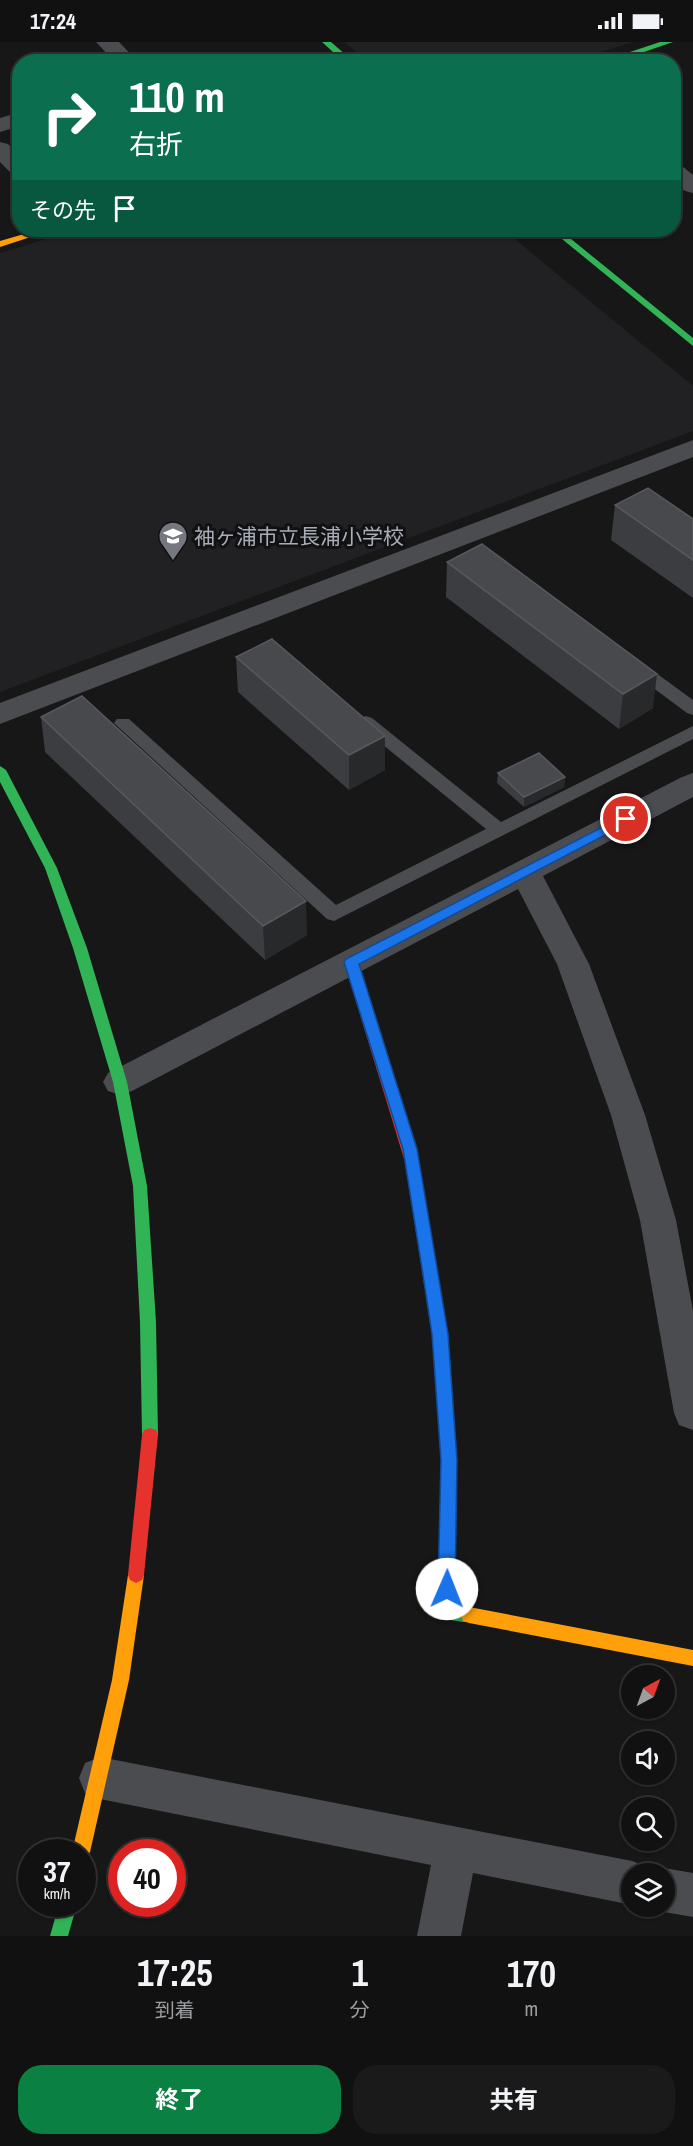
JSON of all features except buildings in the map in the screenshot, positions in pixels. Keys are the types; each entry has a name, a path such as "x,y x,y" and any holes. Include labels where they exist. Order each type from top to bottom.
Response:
{"street":[{"path":"107,42 120,54"},
{"path":"326,42 340,54"},
{"path":"630,54 669,42"},
{"path":"0,149 12,161"},
{"path":"681,177 693,186"},
{"path":"0,244 23,237"},
{"path":"564,237 693,343"},
{"path":"0,714 693,448"},
{"path":"0,770 51,868 80,948 120,1082 140,1186 148,1322 150,1445 132,1617 100,1778 84,1839"},
{"path":"120,1082 525,872 691,791"},
{"path":"525,872 573,964 628,1115 658,1220 693,1413"},
{"path":"351,962 410,1149 440,1334 449,1460 446,1611 693,1658"},
{"path":"100,1778 621,1881"},
{"path":"439,1936 456,1848"},
{"path":"675,1892 693,1895"},
{"path":"59,1936 64,1917"}],"lane":[{"path":"619,654 693,709"},
{"path":"352,711 499,830"},
{"path":"123,723 334,914 693,732"}],"shaded area":[{"path":"344,42 633,42 594,54 359,54"},
{"name":"袖ヶ浦市立長浦小学校","path":"52,237 512,237 693,386 693,431 0,692 0,253"}],"traffic: fast":[{"path":"326,42 340,54"},
{"path":"630,54 669,42"},
{"path":"564,237 693,343"},
{"path":"0,770 51,868 80,948 120,1082 140,1186 148,1322 150,1435"},
{"path":"412,1162 440,1334 449,1460 446,1611 469,1615"},
{"path":"59,1936 64,1917"}],"traffic: slow":[{"path":"0,244 24,237"},
{"path":"84,1839 121,1680 136,1575"},
{"path":"469,1615 693,1658"}],"traffic: jam":[{"path":"351,962 412,1162"},
{"path":"136,1575 150,1435"}],"place":[{"name":"袖ヶ浦市立長浦小学校","path":"173,562"}],"route":[{"path":"447,1589 449,1460 440,1334 430,1268 410,1149 351,962 626,819"}]}
